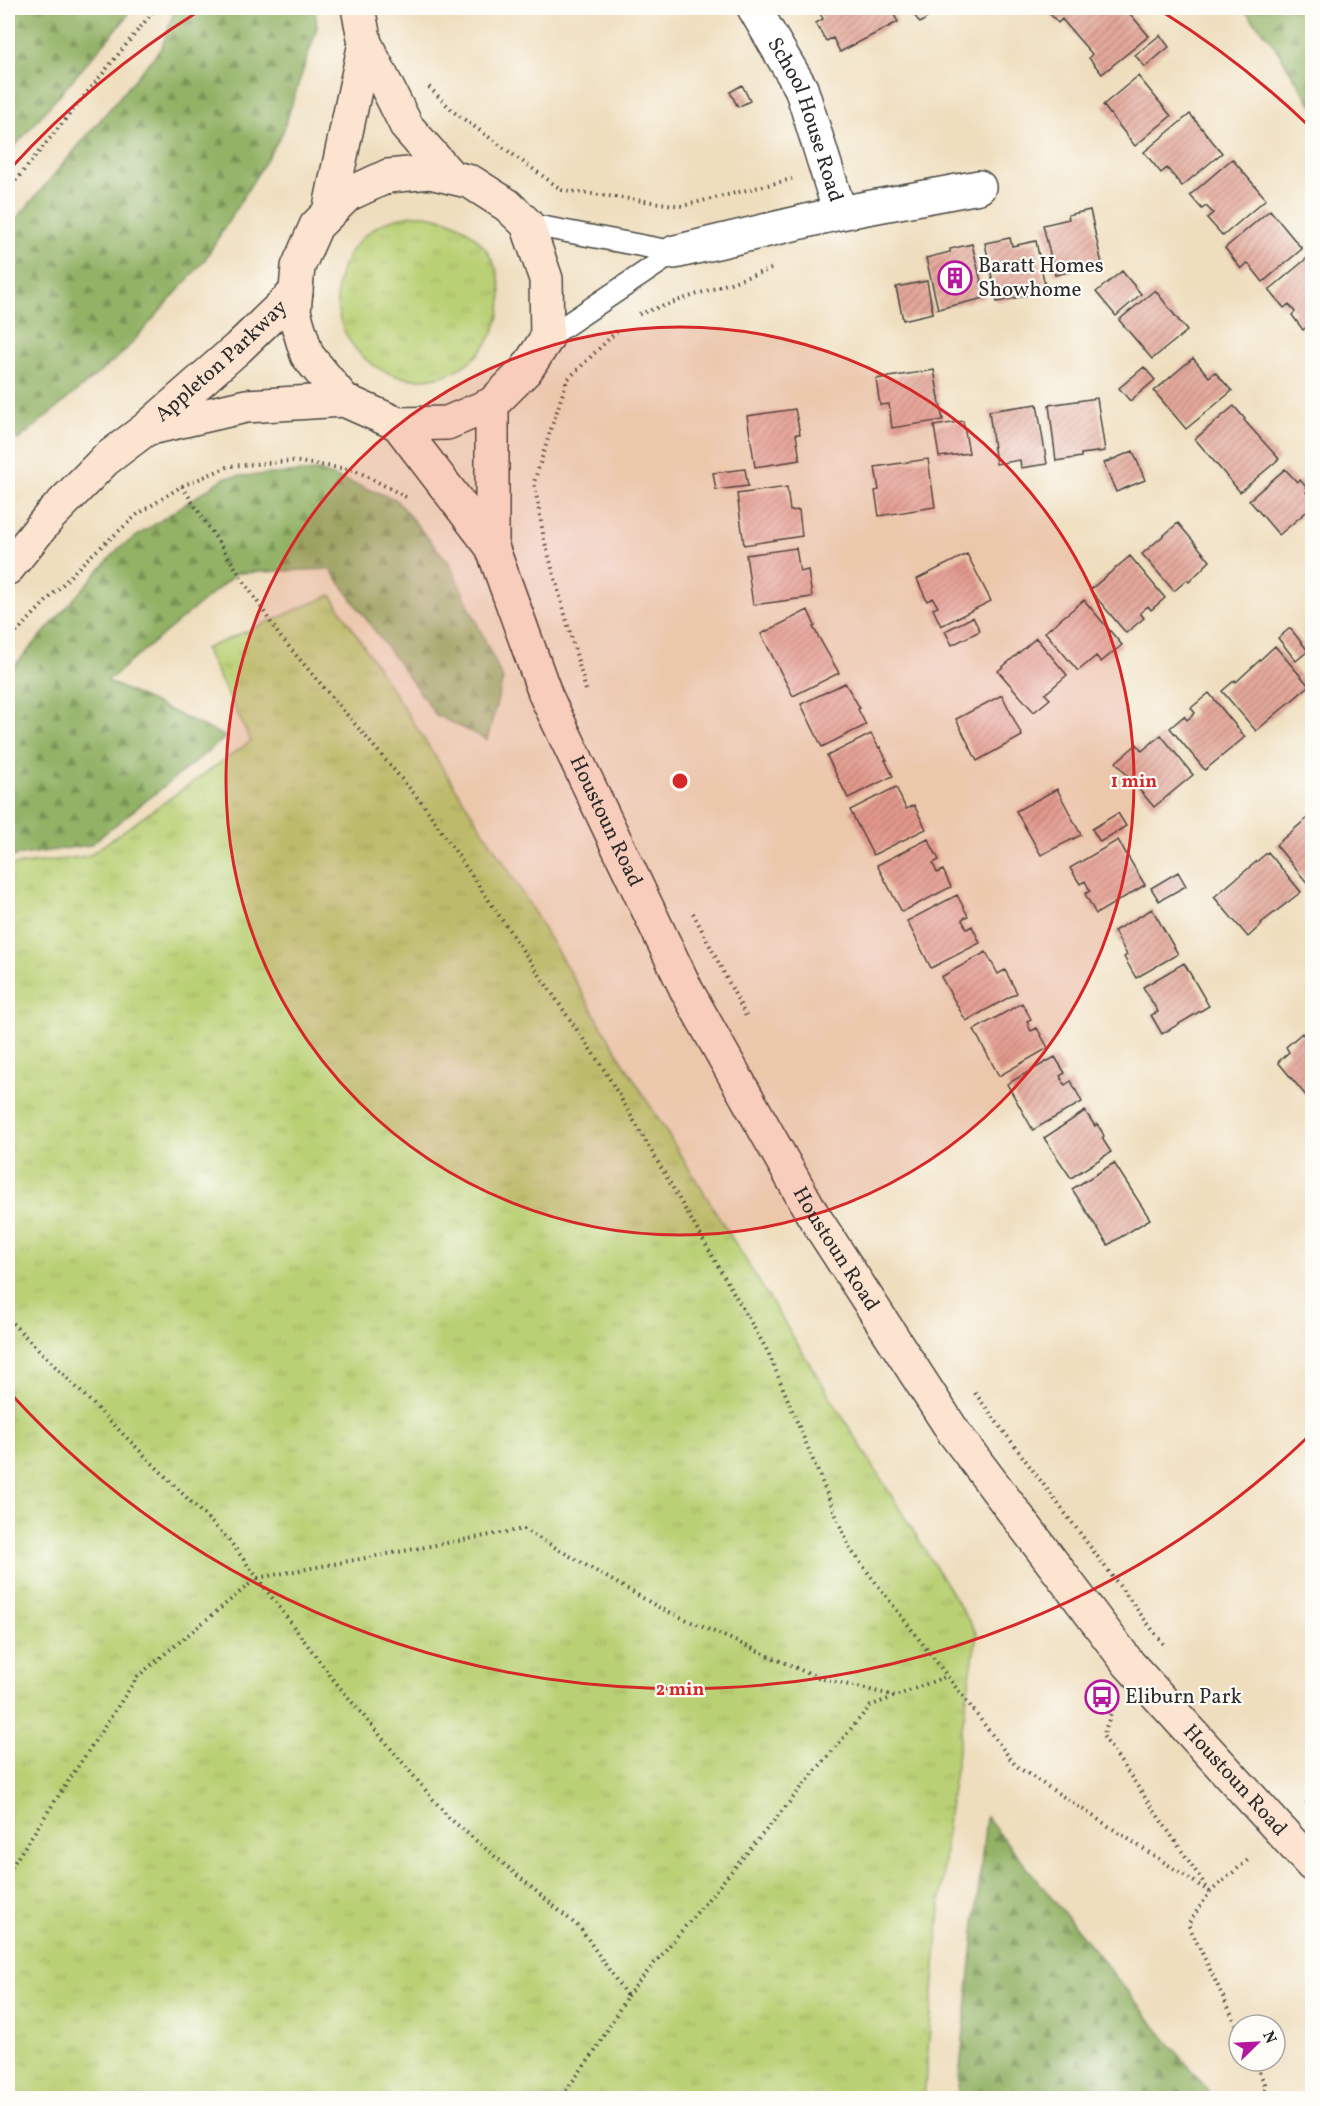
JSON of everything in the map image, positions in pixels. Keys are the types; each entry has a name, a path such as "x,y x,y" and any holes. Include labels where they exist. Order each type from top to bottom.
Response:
{"street":[{"path":"358,8 365,43 407,127 451,177"},
{"name":"School House Road","path":"675,252 840,213 801,88 754,8"},
{"path":"329,212 365,43"},
{"path":"430,172 471,182 507,205 527,224 546,279 547,338 526,370 492,404 447,423 398,424 344,400 307,355 294,312 298,267 316,226 329,212 347,195 388,176 430,172"},
{"path":"840,213 979,187"},
{"name":"Appleton Parkway","path":"8,568 50,516 105,460 146,429 238,348 296,292"},
{"name":"Appleton Parkway","path":"146,429 246,406 344,400"},
{"name":"Houstoun Road","path":"492,404 492,547"},
{"name":"Houstoun Road","path":"398,424 492,547 546,696 687,991 813,1215 955,1434 1130,1664 1312,1865"}],"lane":[{"name":"School House Road","path":"527,224 675,252"},
{"name":"School House Road","path":"547,338 675,252"}],"path":[{"path":"8,190 156,8"},
{"path":"424,82 453,112 562,190 682,206 758,189 828,169"},
{"path":"629,318 774,268"},
{"path":"590,700 544,539 534,482 567,380 621,326"},
{"path":"8,641 85,561 138,514 182,486 230,466 292,461 355,470 405,496 412,503"},
{"path":"182,486 279,634 423,804 605,1071 768,1352 850,1549 1016,1766 1210,1892"},
{"path":"492,508 536,494"},
{"path":"691,909 750,1024"},
{"path":"8,1319 229,1540 332,1677 448,1817 581,1929 627,1996"},
{"path":"975,1393 1164,1645"},
{"path":"8,1872 138,1676 257,1578 523,1529 660,1608 819,1678 896,1696"},
{"path":"1130,1664 1103,1736 1210,1892"},
{"path":"560,2098 594,2053 627,1996 870,1706 947,1676"},
{"path":"1305,1805 1312,1799"},
{"path":"1231,2013 1188,1924 1210,1892 1249,1859"},
{"path":"1260,2073 1265,2084 1265,2098"}],"green space":[{"path":"8,8 130,8 126,18 8,154"},
{"path":"175,8 315,8 317,28 282,134 204,261 124,352 18,440 8,430 8,229 162,47"},
{"path":"1242,8 1312,8 1312,105 1269,38"},
{"path":"419,215 450,221 477,239 495,266 501,297 495,328 477,355 450,373 419,379 388,373 361,355 343,328 337,297 343,266 361,239 388,221"},
{"path":"319,471 395,499 449,563 503,679 487,740 436,715 330,569 237,573 107,681 226,737 90,845 8,857 8,673 119,548 226,477"},
{"path":"331,595 511,874 628,1070 977,1634 948,1814 924,2098 8,2098 8,866 88,856 251,741 205,649"},
{"path":"986,1817 1214,2098 957,2098"}],"building":[{"path":"817,8 890,8 898,22 840,52 833,38 826,41 816,23 823,19"},
{"path":"909,8 934,8 937,11 920,23"},
{"path":"1045,8 1125,8 1149,36 1102,74 1089,58 1092,54 1062,19 1058,23"},
{"path":"1160,35 1169,47 1145,67 1135,55"},
{"path":"1138,76 1171,116 1135,146 1103,105"},
{"path":"742,85 750,101 738,107 730,92"},
{"path":"1190,114 1222,153 1182,186 1167,168 1161,173 1144,152"},
{"path":"1232,159 1266,199 1223,236 1207,218 1213,213 1206,206 1202,209 1190,195"},
{"path":"1090,210 1102,264 1055,275 1043,225 1069,219 1068,215"},
{"path":"1270,210 1302,249 1263,282 1248,263 1241,269 1225,248"},
{"path":"1010,238 1012,246 1036,241 1046,291 997,302 985,243"},
{"name":"Baratt Homes Showhome","path":"972,244 985,298 938,309 926,258"},
{"path":"1312,254 1312,322 1303,330 1292,315 1295,312 1289,304 1284,308 1269,290"},
{"path":"1122,271 1141,294 1116,316 1096,292"},
{"path":"927,281 933,313 903,320 896,287"},
{"path":"1155,290 1187,331 1152,359 1119,320"},
{"path":"1193,358 1209,377 1215,372 1232,391 1186,429 1154,391"},
{"path":"1144,367 1155,380 1130,401 1119,388"},
{"path":"934,370 943,420 892,428 889,404 880,405 876,379"},
{"path":"1097,398 1105,451 1081,454 1081,457 1056,461 1049,405"},
{"path":"1037,404 1047,464 1021,468 1020,460 996,464 989,411"},
{"path":"1234,406 1279,459 1240,492 1195,439"},
{"path":"795,409 800,434 796,434 800,460 755,467 747,416"},
{"path":"963,421 969,453 939,457 934,426"},
{"path":"1133,451 1145,480 1116,492 1104,463"},
{"path":"928,459 935,507 879,516 875,491 879,490 875,467"},
{"path":"745,469 748,486 716,490 713,473"},
{"path":"1285,469 1297,482 1300,480 1309,490 1306,492 1312,500 1312,507 1279,535 1249,500"},
{"path":"787,487 790,511 799,510 802,536 744,545 737,494"},
{"path":"1178,523 1210,561 1189,582 1187,580 1174,591 1142,554"},
{"path":"796,548 800,572 808,570 812,597 753,605 746,555"},
{"path":"967,554 991,601 941,626 933,609 938,607 933,598 927,601 917,579"},
{"path":"1130,556 1165,598 1151,610 1148,606 1140,613 1144,618 1126,633 1090,590"},
{"path":"1084,600 1122,645 1101,662 1096,656 1078,671 1045,632"},
{"path":"808,610 815,626 813,627 839,673 793,696 761,634"},
{"path":"973,617 980,631 952,645 945,631"},
{"path":"1290,628 1308,651 1296,661 1278,638"},
{"path":"1036,638 1067,675 1045,694 1050,699 1034,712 998,671"},
{"path":"1275,646 1309,686 1256,731 1222,691 1235,680 1236,682"},
{"path":"845,683 860,708 858,709 866,725 822,747 801,704"},
{"path":"1209,693 1245,737 1205,770 1170,728 1184,716 1187,720 1192,716 1195,713 1191,708"},
{"path":"1002,695 1022,736 977,761 956,719"},
{"path":"871,734 887,760 885,760 893,776 848,798 827,756"},
{"path":"1161,735 1193,775 1154,807 1116,762 1137,744 1142,751"},
{"path":"896,787 906,809 914,805 926,829 873,855 850,810"},
{"path":"1057,789 1081,835 1041,855 1016,811"},
{"path":"1118,813 1126,826 1100,842 1092,829"},
{"path":"1312,814 1312,881 1309,885 1276,845"},
{"path":"928,839 939,860 933,863 937,873 943,870 951,887 902,912 877,865"},
{"path":"1118,840 1145,885 1096,914 1085,894 1090,891 1085,881 1080,884 1070,868"},
{"path":"1268,852 1301,892 1261,923 1248,937 1214,897"},
{"path":"1178,872 1186,886 1159,901 1151,888"},
{"path":"957,895 968,916 962,919 964,924 967,929 972,926 980,943 931,968 907,921"},
{"path":"1152,909 1178,954 1136,978 1124,957 1127,955 1114,931"},
{"path":"986,952 998,974 1005,970 1017,993 966,1021 941,977"},
{"path":"1184,963 1209,1006 1162,1034 1151,1015 1158,1012 1143,987"},
{"path":"1022,1003 1031,1019 1027,1021 1031,1031 1037,1028 1048,1048 999,1076 974,1030"},
{"path":"1312,1032 1312,1103 1278,1062 1289,1052 1286,1047 1302,1033 1306,1038"},
{"path":"1055,1057 1065,1073 1060,1076 1065,1085 1071,1081 1082,1102 1033,1130 1007,1084"},
{"path":"1085,1111 1095,1126 1097,1124 1101,1130 1104,1136 1102,1138 1111,1152 1071,1178 1044,1138"},
{"path":"1114,1163 1150,1219 1108,1245 1072,1189"}],"place":[{"name":"Baratt Homes Showhome","path":"955,278"},
{"name":"Eliburn Park","path":"1102,1697"}]}
